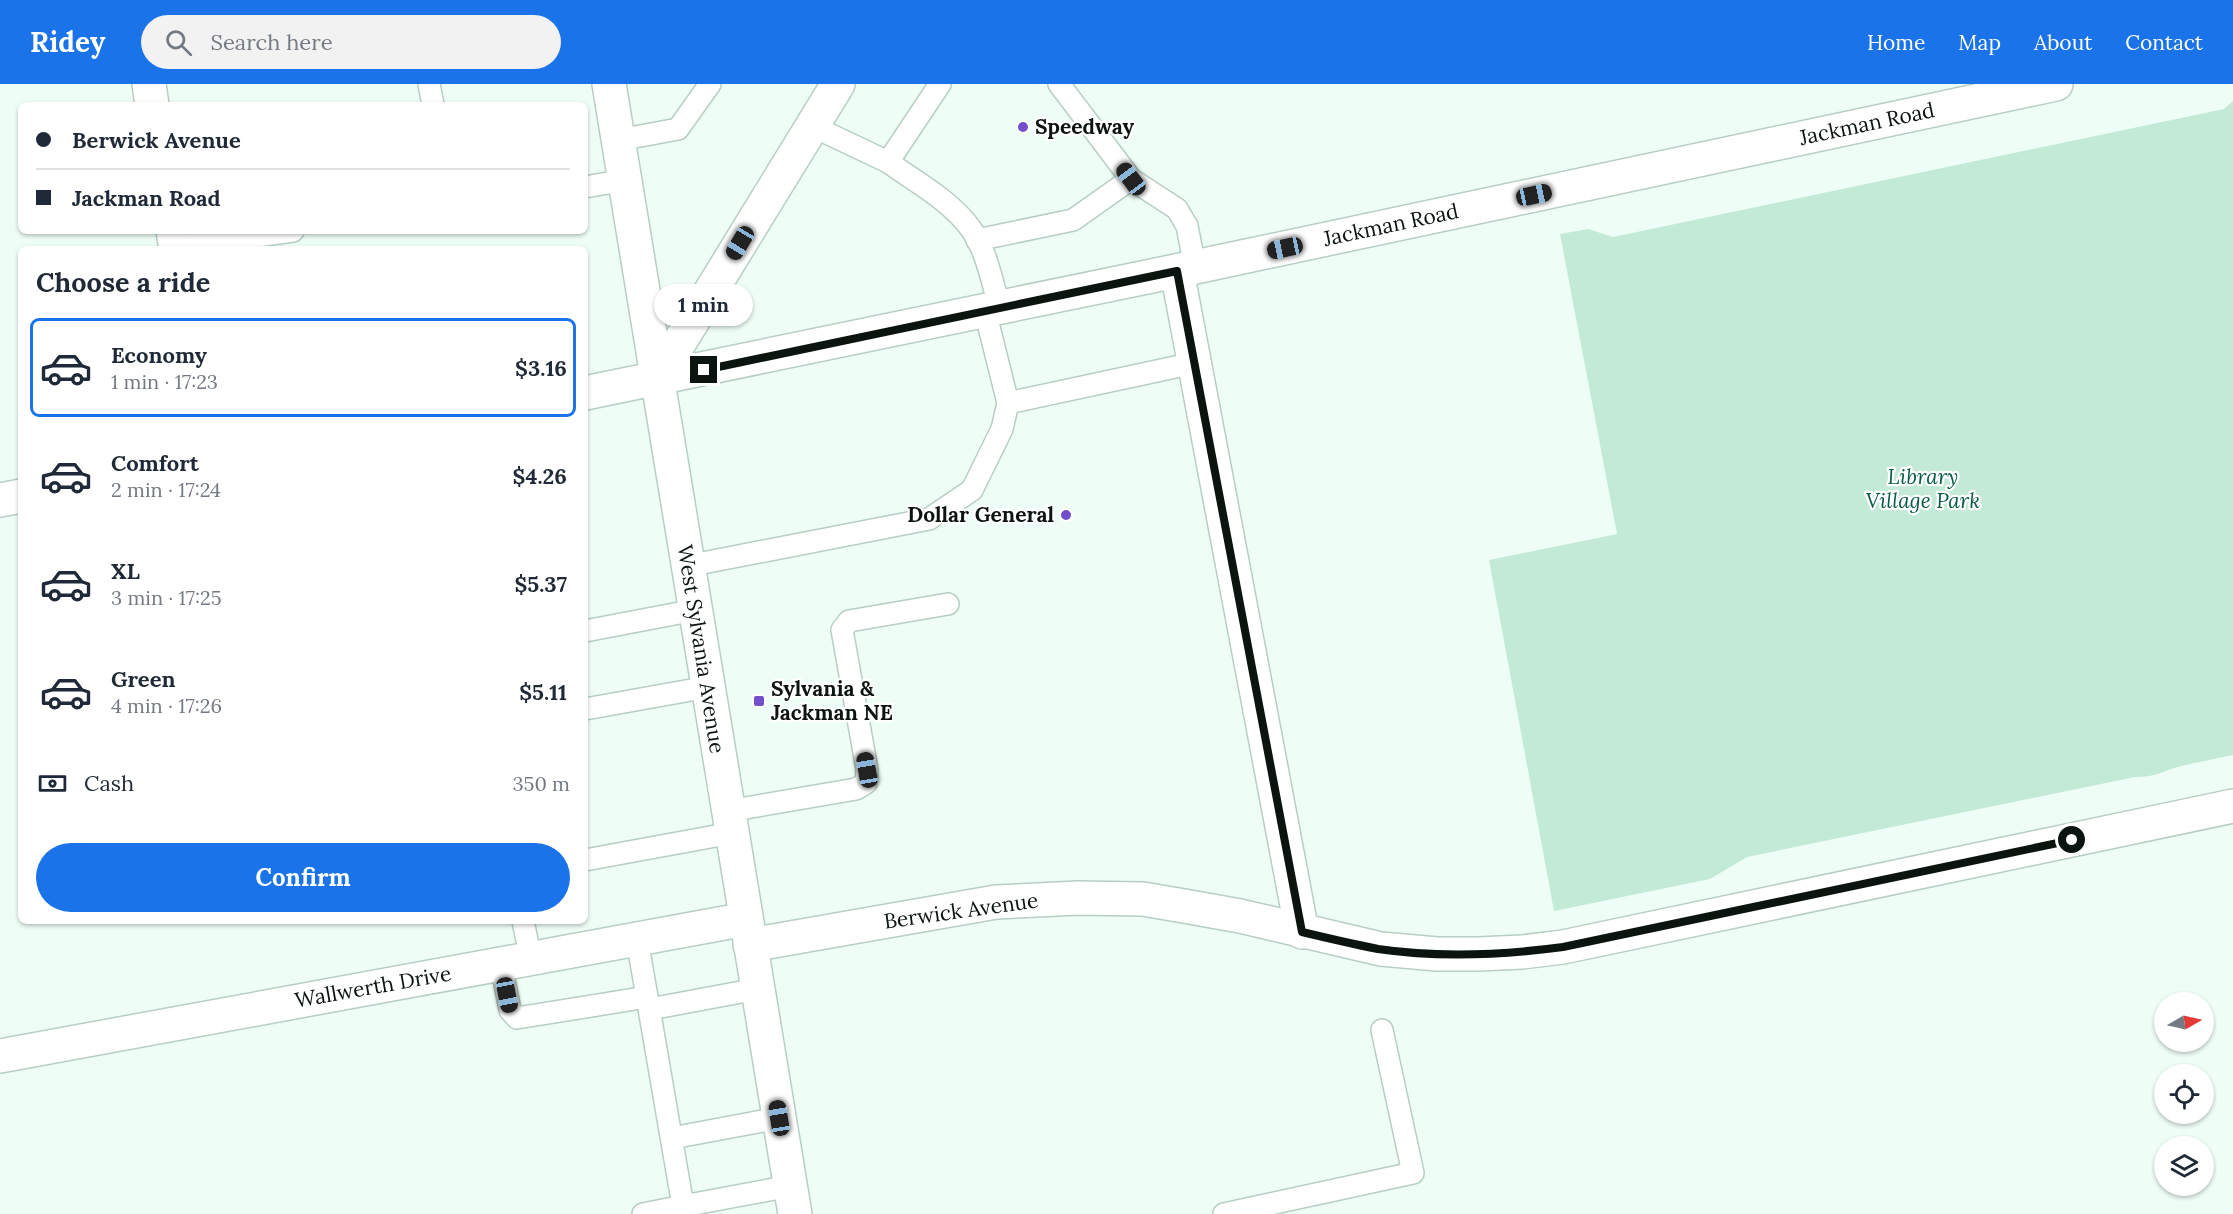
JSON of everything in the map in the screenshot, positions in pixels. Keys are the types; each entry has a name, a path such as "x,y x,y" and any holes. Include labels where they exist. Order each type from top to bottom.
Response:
{"street":[{"path":"149,84 152,102"},
{"name":"West Sylvania Avenue","path":"609,84 793,1200"},
{"path":"657,379 838,84"},
{"name":"Jackman Road","path":"588,392 992,310 2056,84"},
{"path":"1186,269 1194,363 1302,932"},
{"path":"0,500 18,497"},
{"name":"Berwick Avenue","path":"748,932 996,902 1078,898 1143,899 1240,916 1381,949 1437,954 1522,952 1563,947 2233,806"},
{"name":"Wallwerth Drive","path":"0,1056 637,939 748,932"}],"lane":[{"path":"429,84 432,102"},
{"path":"619,140 678,129 710,84"},
{"path":"888,162 940,84"},
{"path":"1059,84 1131,179 1177,209 1187,226 1186,269"},
{"path":"687,566 929,519 972,490 1002,429 1008,403 992,310 977,240 972,230 954,210 888,162 812,126"},
{"path":"977,240 1073,220 1131,179"},
{"path":"588,186 625,180"},
{"path":"175,242 261,234"},
{"path":"1008,403 1194,363"},
{"path":"588,859 856,789 866,783 867,770 842,630 849,621 948,604"},
{"path":"588,630 695,610"},
{"path":"588,708 708,687"},
{"path":"522,924 510,1010 517,1018 757,989"},
{"path":"637,939 683,1206"},
{"path":"1224,1214 1413,1173 1382,1030"},
{"path":"672,1138 779,1118"},
{"path":"643,1214 683,1206 793,1200"}],"green space":[{"name":"Library Village Park","path":"2233,101 2233,755 2181,766 2149,776 1747,857 1710,879 1554,911 1489,560 1617,534 1560,234 1588,229 1613,237 2224,109"}],"place":[{"name":"Speedway","path":"1023,127"},
{"name":"Dollar General","path":"1066,515"},
{"name":"Sylvania & Jackman NE","path":"759,701"}],"route":[{"path":"704,370 1177,271 1302,932 1381,949 1437,954 1522,952 1563,947 2072,840"}]}
